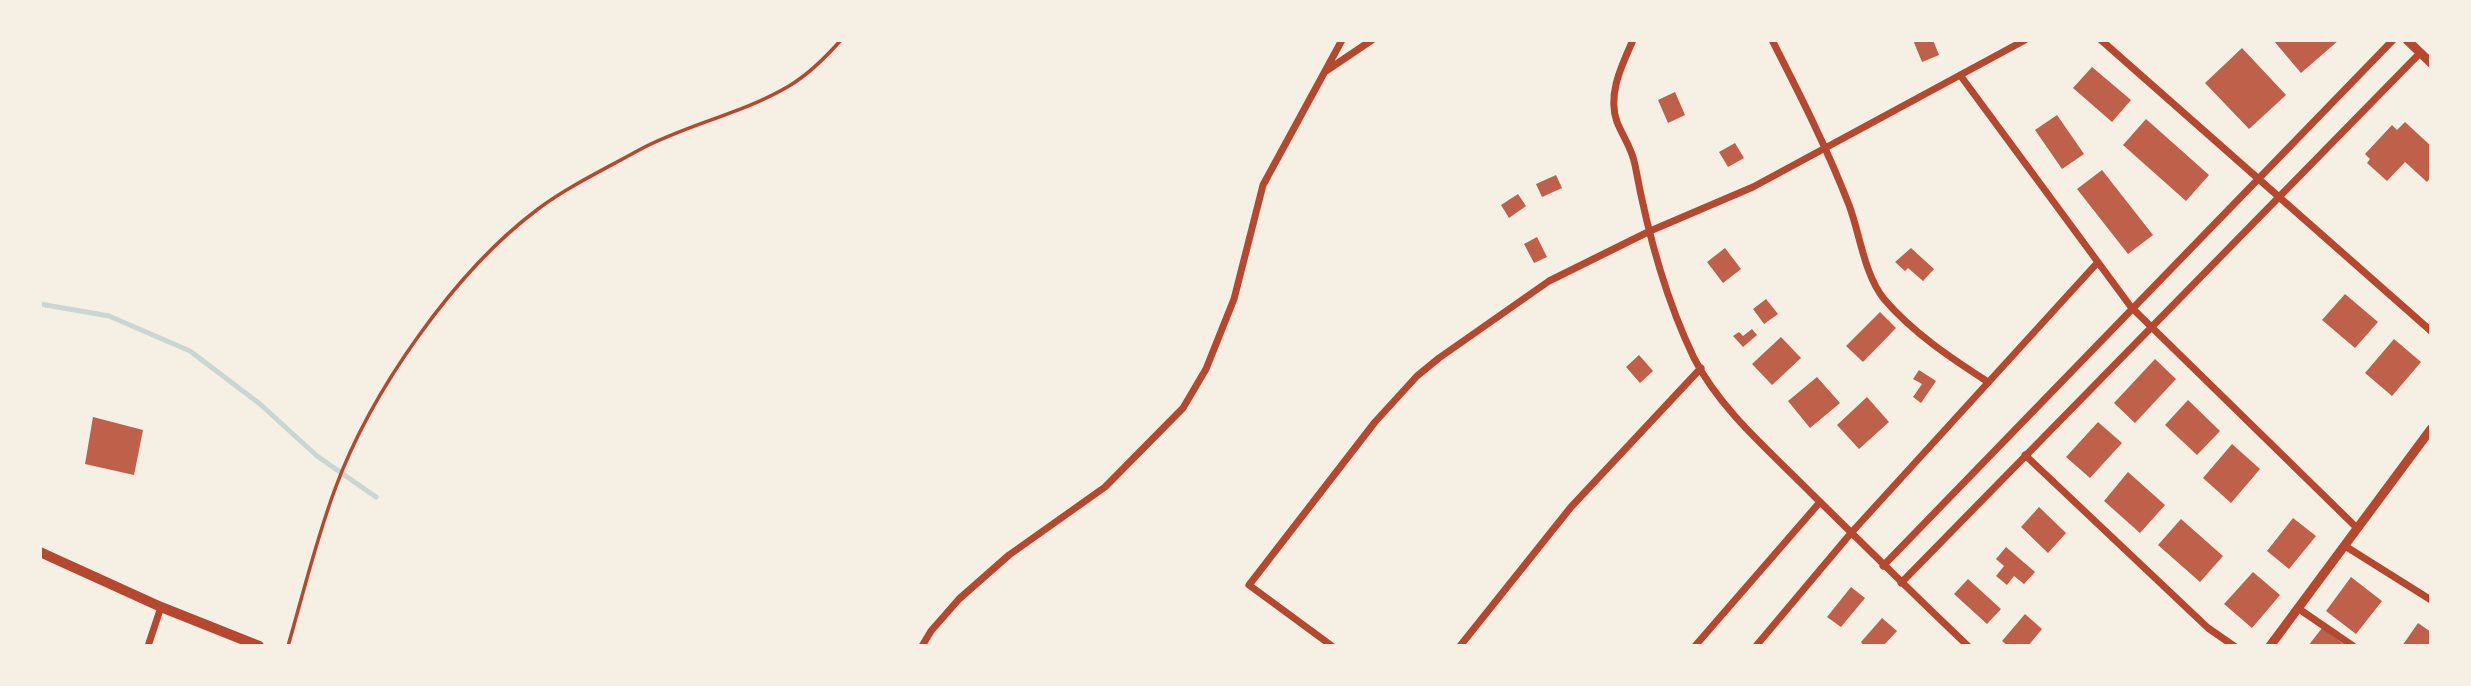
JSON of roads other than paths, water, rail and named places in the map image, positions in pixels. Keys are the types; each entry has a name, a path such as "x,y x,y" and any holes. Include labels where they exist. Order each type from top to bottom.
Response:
{"main road":[{"path":"40,552 160,607 258,646"}],"street":[{"path":"922,646 958,599 1009,555 1105,487 1183,408 1206,369 1234,299 1264,185 1320,76 1342,40"},
{"path":"1320,76 1335,62 1372,40"},
{"path":"1633,40 1618,74 1614,102 1617,121 1633,150 1650,231 1670,300 1701,368 1715,391 1760,443 1883,566 1968,646"},
{"path":"1772,40 1826,147 1858,229 1872,278 1883,298 1936,346 1988,382"},
{"path":"1332,646 1249,585 1376,422 1417,376 1549,282 1650,231 1753,187 2025,40"},
{"path":"2101,40 2280,195 2431,331"},
{"path":"1883,566 2131,307 2393,40"},
{"path":"2407,40 2431,63"},
{"path":"1901,583 2420,53"},
{"path":"1960,75 2131,307 2357,528"},
{"path":"1756,646 1851,533 2098,262"},
{"path":"1460,646 1571,507 1701,368"},
{"path":"2270,646 2431,429"},
{"path":"2025,455 2208,628 2234,646"},
{"path":"1695,646 1820,502"},
{"path":"2344,546 2431,600"},
{"path":"148,646 160,607"},
{"path":"2299,609 2353,646"}],"lane":[{"path":"288,646 335,489 369,412 443,306 484,256 538,209 650,144 751,105 790,85 841,40"}],"waterway":[{"path":"40,304 109,316 190,351 260,404 317,456 376,497"}]}
